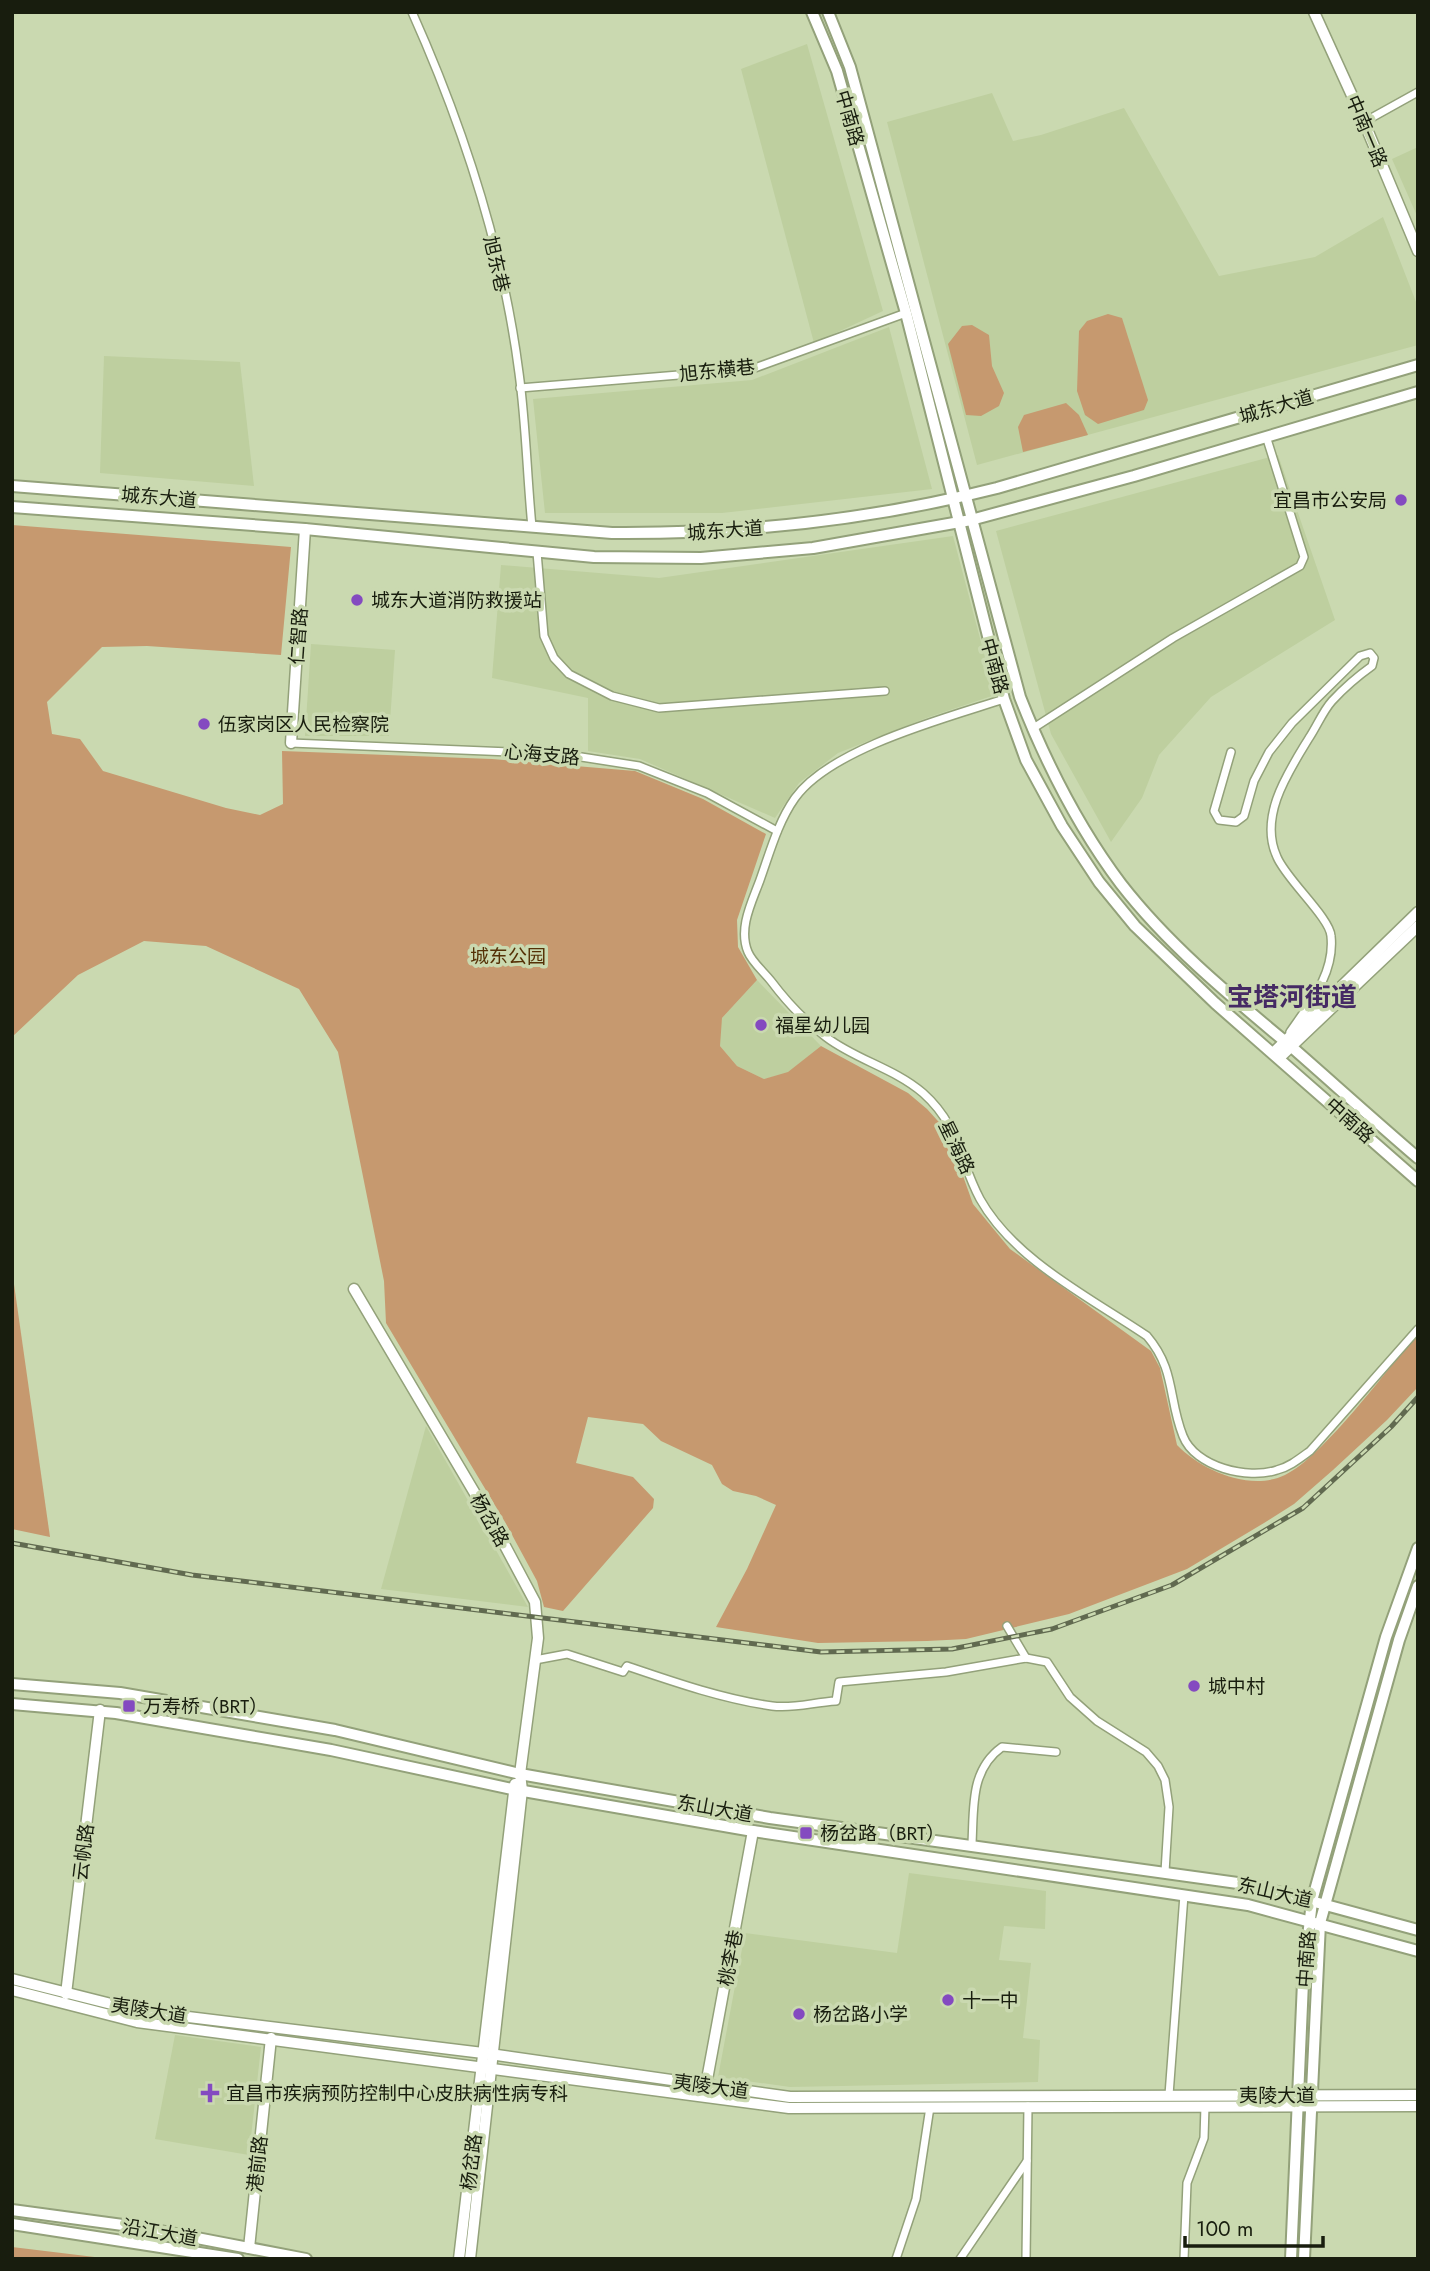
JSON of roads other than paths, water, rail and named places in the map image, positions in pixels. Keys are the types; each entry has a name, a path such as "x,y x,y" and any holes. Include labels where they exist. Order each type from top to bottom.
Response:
{"main road":[{"name":"中南路","path":"813,12 837,71 906,313 957,523 1004,699 1026,760 1067,834 1105,890 1135,926 1178,969 1418,1181"},
{"name":"中南路","path":"828,12 850,67 1020,697 1032,729 1076,816 1121,883 1167,936 1418,1158"},
{"name":"中南一路","path":"1314,12 1418,251"},
{"name":"城东大道","path":"12,486 624,534 795,525 965,496 1418,365"},
{"name":"城东大道","path":"12,507 305,529 537,552 701,558 813,548 971,520 1418,392"},
{"name":"仁智路","path":"291,743 305,529"},
{"path":"1276,1056 1418,912"},
{"path":"1287,1044 1418,926"},
{"name":"杨岔路","path":"354,1289 496,1529 535,1602 538,1638 517,1790 487,2054 470,2259"},
{"name":"中南路","path":"1291,2259 1299,2100 1314,1922 1386,1637 1418,1548"},
{"name":"中南路","path":"1318,1902 1418,1586"},
{"name":"东山大道","path":"12,1684 120,1693 321,1727 520,1774 770,1818 972,1843 1252,1885 1418,1930"},
{"name":"东山大道","path":"12,1704 100,1710 331,1750 517,1790 753,1830 1248,1905 1418,1951"},
{"name":"云帆路","path":"66,1994 100,1710"},
{"name":"桃李巷","path":"706,2085 753,1830"},
{"name":"中南路","path":"1304,2259 1313,2101 1314,1922"},
{"name":"夷陵大道","path":"12,1979 139,2011 487,2054 790,2097 1169,2095 1418,2106"},
{"name":"夷陵大道","path":"12,1990 137,2022 789,2108 1205,2106 1299,2100"},
{"name":"港前路","path":"249,2248 271,2038"},
{"name":"杨岔路","path":"459,2259 486,2066"},
{"name":"夷陵大道","path":"1313,2101 1418,2095"},
{"name":"沿江大道","path":"12,2210 145,2228 306,2259"},
{"name":"沿江大道","path":"12,2224 238,2259"}],"street":[{"name":"旭东巷","path":"412,12 467,152 498,261 520,388 531,527"},
{"path":"1364,122 1418,92"},
{"name":"旭东横巷","path":"520,388 752,369 906,313"},
{"path":"1032,729 1172,638 1300,566 1304,557 1266,436"},
{"path":"537,552 544,636 554,658 569,674 612,696 659,708 885,691"},
{"path":"1231,752 1214,811 1219,820 1236,822 1244,816 1264,762 1292,723 1360,656 1370,653 1374,658 1372,666 1331,702 1284,780 1274,810 1271,834 1276,856 1294,886 1331,932 1332,952 1323,983 1287,1044"},
{"name":"星海路","path":"1004,699 932,723 840,761 811,780 797,795 777,831 745,921 748,951 776,987 827,1038 892,1072 923,1093 950,1124 980,1199 1019,1244 1037,1261 1147,1336 1159,1351 1167,1368 1183,1436 1193,1451 1213,1464 1259,1474 1292,1464 1310,1451 1418,1329"},
{"name":"心海支路","path":"291,743 562,754 639,766 707,793 777,831"},
{"path":"1007,1626 1026,1658"},
{"path":"535,1660 567,1654 623,1672 627,1666 689,1688 774,1706 801,1706 807,1703 836,1701 839,1682 946,1672 1026,1658 1047,1662 1070,1697 1097,1721 1146,1752 1158,1766 1165,1780 1169,1807 1165,1872"},
{"path":"972,1843 977,1780 993,1754 1002,1747 1056,1752"},
{"path":"1169,2095 1184,1895"},
{"path":"1026,2259 1028,2106"},
{"path":"1184,2259 1186,2183 1204,2138 1205,2106"},
{"path":"896,2259 916,2200 930,2107"},
{"path":"960,2259 1028,2161"}],"railway":[{"path":"12,1543 192,1575 821,1652 952,1649 1052,1629 1172,1585 1303,1508 1391,1427 1418,1397"}],"place":[{"name":"宜昌市公安局","path":"1401,500"},
{"name":"城东大道消防救援站","path":"357,600"},
{"name":"伍家岗区人民检察院","path":"204,724"},
{"name":"福星幼儿园","path":"761,1025"},
{"name":"城中村","path":"1194,1686"},
{"name":"万寿桥（BRT）","path":"129,1706"},
{"name":"杨岔路（BRT）","path":"806,1833"},
{"name":"十一中","path":"948,2000"},
{"name":"杨岔路小学","path":"799,2014"},
{"name":"宜昌市疾病预防控制中心皮肤病性病专科","path":"210,2093"}],"district":[{"name":"宝塔河街道","path":"1292,997"}],"park label":[{"name":"城东公园","path":"508,956"}]}
